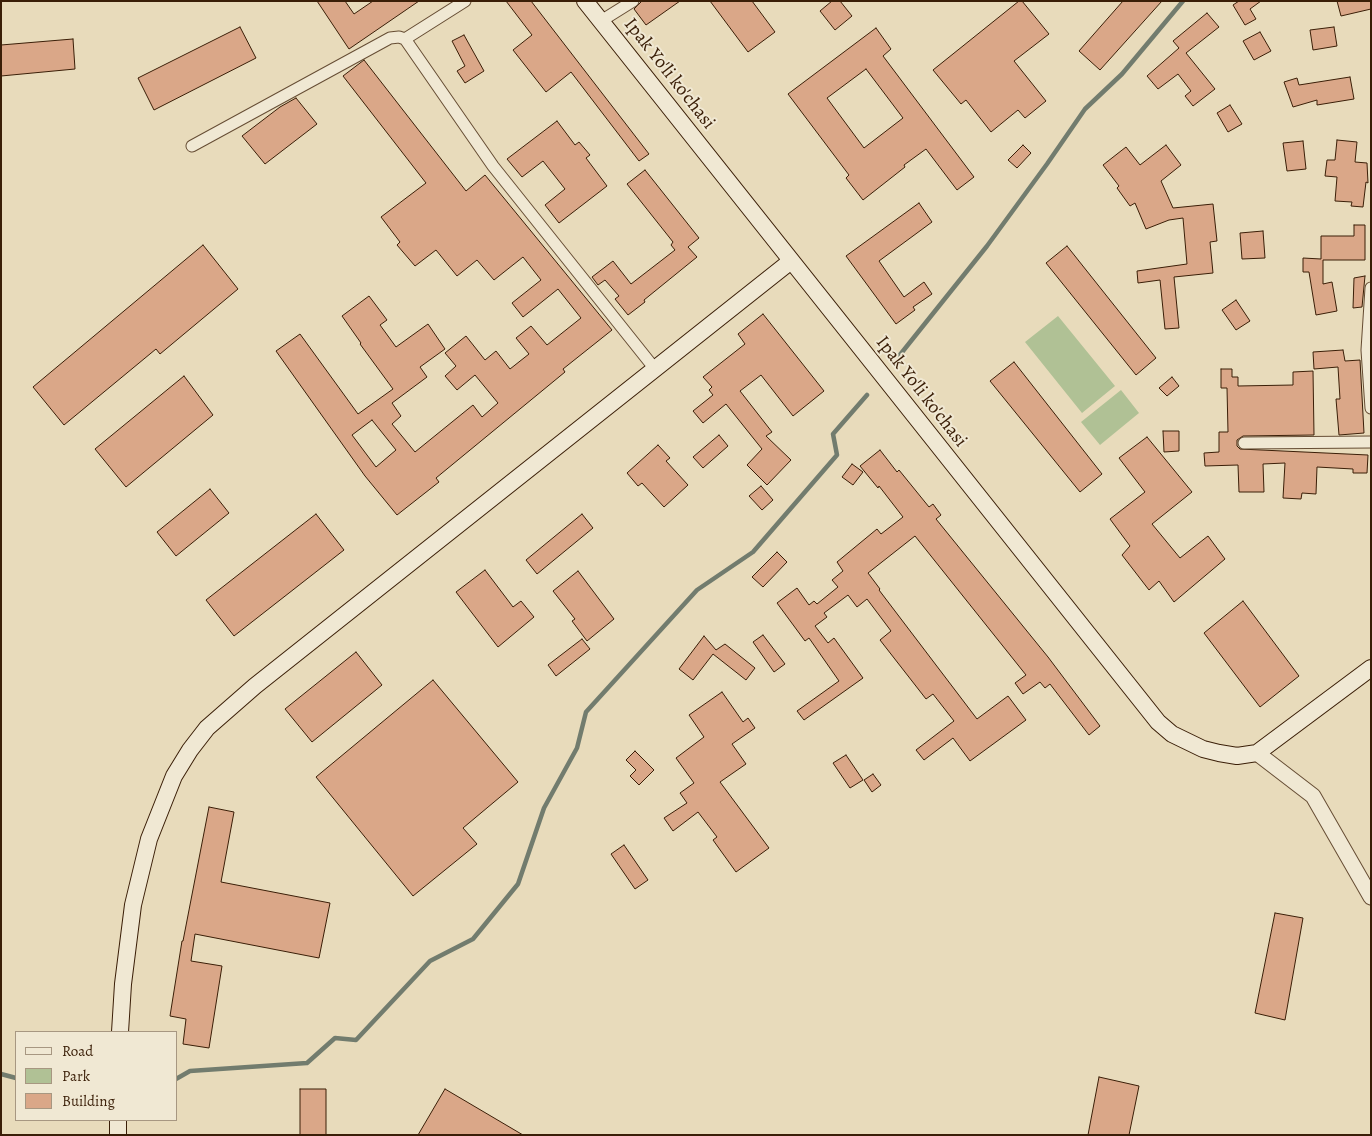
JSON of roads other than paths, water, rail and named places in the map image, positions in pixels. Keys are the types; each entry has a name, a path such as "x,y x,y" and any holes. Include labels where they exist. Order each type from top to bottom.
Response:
{"main road":[{"name":"Ipak Yo'li ko'chasi","path":"585,1 1158,722 1172,734 1218,754 1237,756 1257,753"},
{"path":"120,1031 123,984 132,915 149,839 174,776 190,750 207,728 255,686 791,261"},
{"path":"1257,753 1371,668"},
{"path":"118,1121 118,1135"}],"street":[{"path":"405,39 465,1"},
{"path":"601,21 633,1"},
{"path":"192,146 390,38 399,36 405,39 493,166 655,369"},
{"path":"1371,288 1369,349 1371,408"},
{"path":"1244,443 1371,442"},
{"path":"1257,753 1314,796 1371,897"}],"waterway":[{"path":"899,356 987,246 1085,109 1122,74 1183,1"},
{"path":"178,1078 190,1071 307,1063 335,1038 356,1040 430,961 473,939 518,884 544,808 577,748 586,712 697,590 753,552 837,455 833,434 867,395"},
{"path":"1,1074 15,1078"}]}
